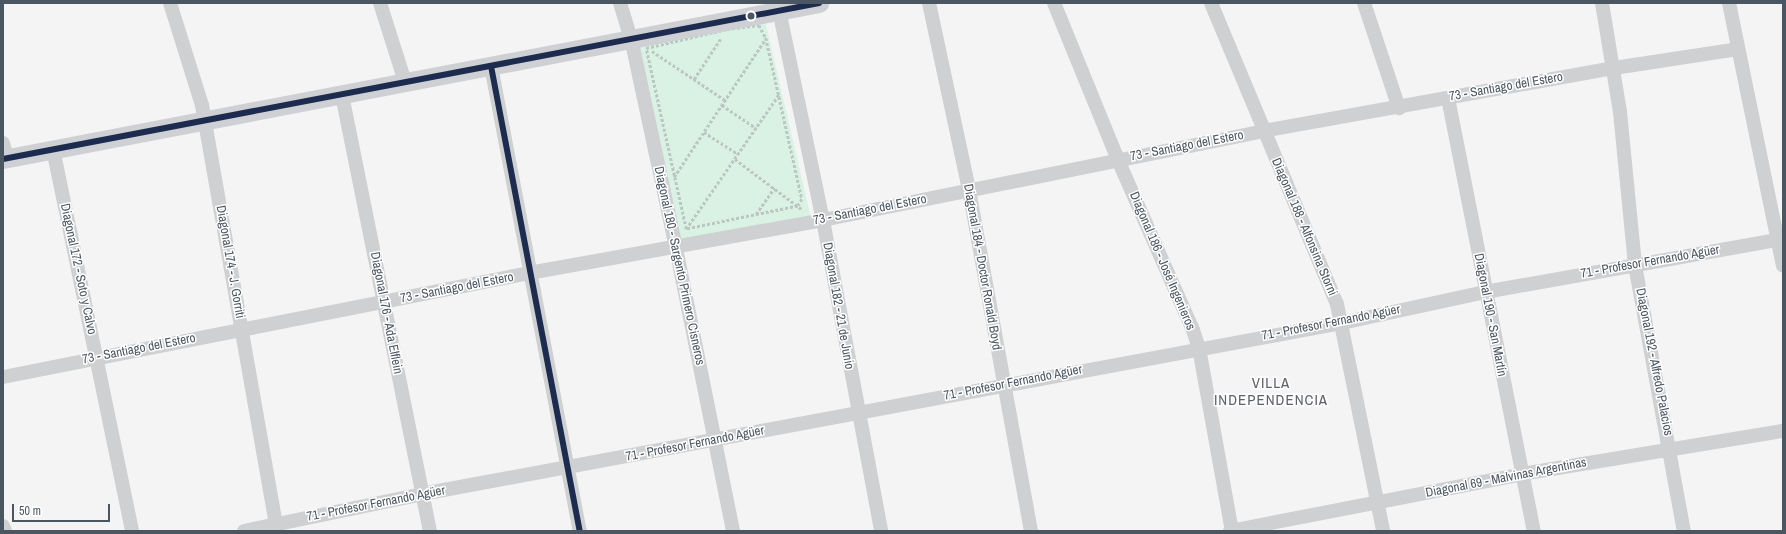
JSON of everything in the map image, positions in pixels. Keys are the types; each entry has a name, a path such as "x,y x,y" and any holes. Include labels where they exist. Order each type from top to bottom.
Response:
{"street":[{"name":"Diagonal 174 - J. Gorriti","path":"170,3 204,119 243,329 276,524"},
{"path":"380,3 404,82"},
{"name":"Diagonal 180 - Sargento Primero Cisneros","path":"620,3 639,43 676,248 733,531"},
{"path":"4,154 53,149 204,119 342,95 491,66 639,43 780,10 819,3"},
{"name":"Diagonal 184 - Doctor Ronald Boyd","path":"929,3 969,190 1003,385 1031,531"},
{"name":"Diagonal 186 - José Ingenieros","path":"1054,3 1118,160 1199,348 1232,531"},
{"name":"Diagonal 188 - Alfonsina Storni","path":"1212,3 1263,131 1337,304 1383,531"},
{"path":"1364,3 1399,108"},
{"name":"Diagonal 192 - Alfredo Palacios","path":"1602,3 1614,68 1635,265 1671,449 1684,531"},
{"path":"1730,3 1738,49 1781,239 1783,266"},
{"name":"Diagonal 182 - 21 de Junio","path":"780,10 823,220 881,531"},
{"name":"73 - Santiago del Estero","path":"3,378 96,357 529,273 676,248 823,220 1263,131 1399,108 1614,68 1738,49"},
{"path":"491,66 529,273 580,531"},
{"name":"Diagonal 176 - Ada Elflein","path":"342,95 430,531"},
{"name":"Diagonal 190 - San Martín","path":"1448,98 1485,292 1534,531"},
{"name":"Diagonal 172 - Soto y Calvo","path":"53,149 132,531"},
{"name":"71 - Profesor Fernando Agüer","path":"244,531 422,494 568,468 1199,348 1342,323 1485,292 1781,239"},
{"name":"Diagonal 69 - Malvinas Argentinas","path":"1232,531 1522,474 1783,431"},
{"path":"3,526 5,531"}],"path":[{"path":"639,43 759,25 766,38 802,199 798,206 686,229"},
{"path":"694,79 727,29"},
{"path":"674,177 766,38"},
{"path":"639,43 725,100"},
{"path":"639,43 686,229"},
{"path":"686,229 779,94"},
{"path":"722,105 756,128"},
{"path":"704,132 738,154"},
{"path":"735,159 807,213"},
{"path":"752,220 774,188"}],"green space":[{"path":"764,16 811,218 680,243 637,42"}],"transit line":[{"path":"3,159 819,3"},
{"path":"491,66 580,531"}],"district":[{"name":"VILLA INDEPENDENCIA","path":"1271,390"}]}
